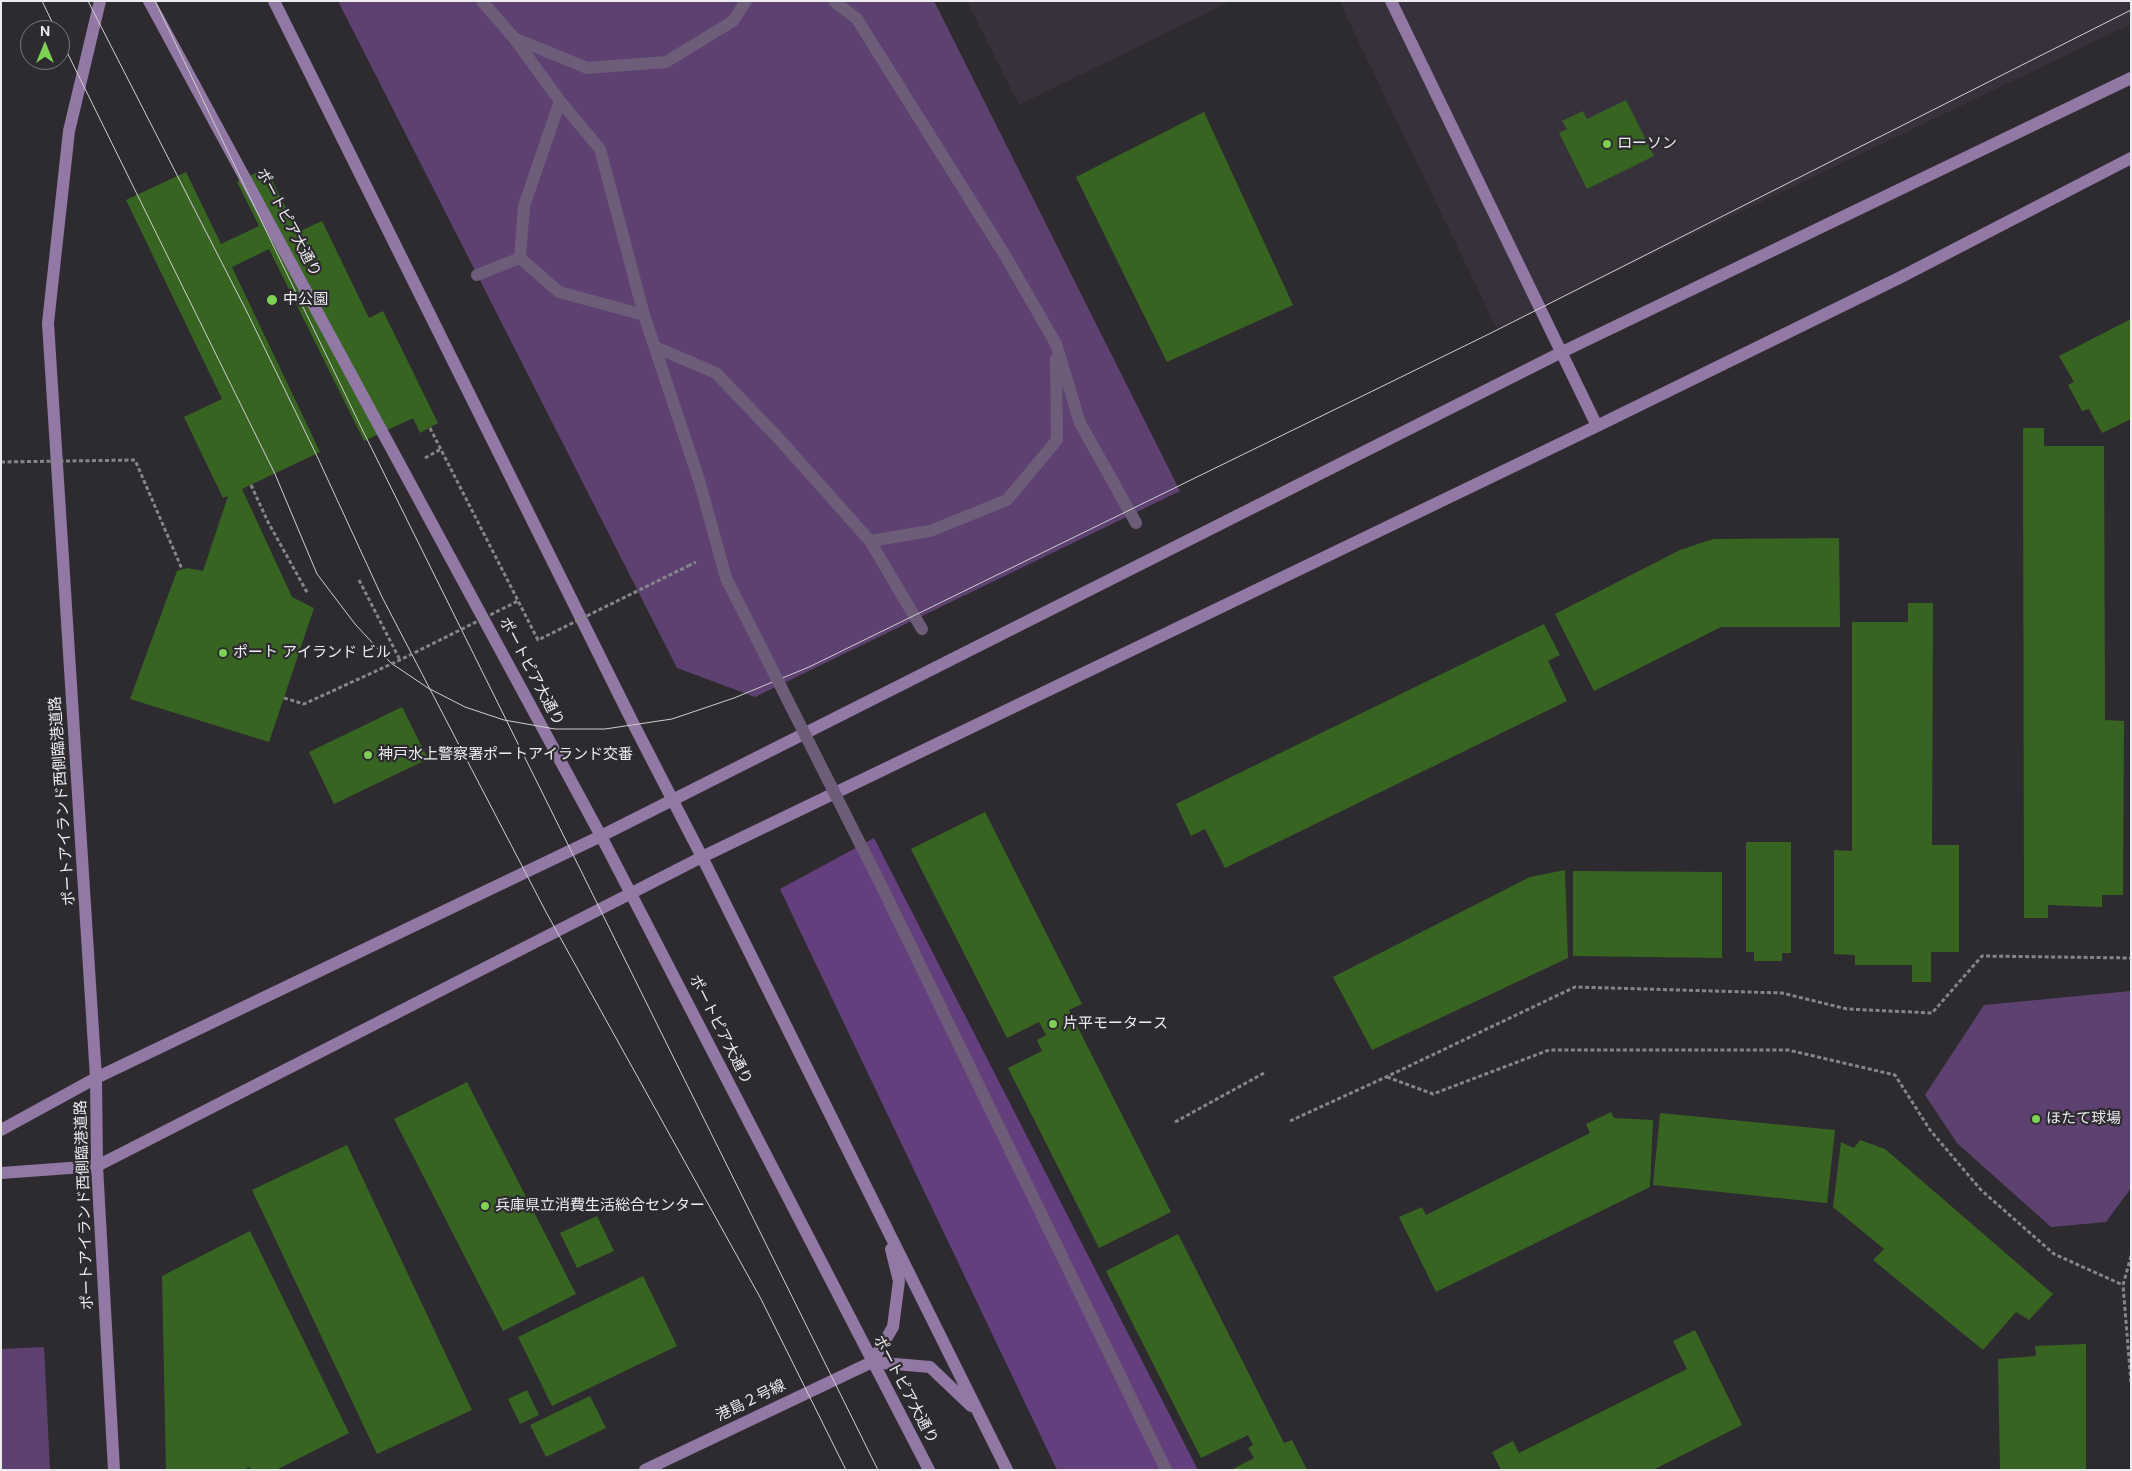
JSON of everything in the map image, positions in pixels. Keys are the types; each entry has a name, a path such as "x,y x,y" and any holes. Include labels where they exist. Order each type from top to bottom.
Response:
{"street":[{"name":"ポートアイランド西側臨港道路","path":"100,1 69,131 48,323 96,1078 97,1166 114,1470"},
{"name":"ポートピア大通り","path":"149,1 601,836 929,1470"},
{"path":"274,1 671,800 702,857 1007,1470"},
{"path":"482,1 514,38 560,101 600,149 644,315 699,480 726,578 883,889 1166,1470"},
{"path":"514,38 587,68 666,62 734,21 746,1"},
{"path":"834,1 857,19 1006,257 1056,344 1080,423 1136,523"},
{"path":"1391,1 1597,426"},
{"path":"1,1130 96,1078 601,836 1560,353 2131,78"},
{"path":"520,258 524,206 560,101"},
{"path":"1,1173 97,1166 702,857 1597,426 1901,277 2131,158"},
{"path":"477,275 520,258"},
{"path":"520,258 559,292 644,315"},
{"path":"870,541 930,531 1007,500 1057,440 1056,344"},
{"path":"654,347 716,373 781,441 870,541 922,628"},
{"path":"887,1227 899,1281 893,1327 872,1362 930,1367 978,1412"},
{"name":"港島２号線","path":"645,1470 872,1362"}],"path":[{"path":"430,428 538,640 688,566"},
{"path":"425,458 441,449"},
{"path":"1,462 135,460 182,569"},
{"path":"251,485 268,522 308,594"},
{"path":"359,580 400,660"},
{"path":"284,698 304,704 400,660 518,601"},
{"path":"1290,1120 1386,1077 1574,987 1782,993 1847,1009 1932,1013 1982,956 2131,958"},
{"path":"1386,1077 1433,1094 1549,1050 1788,1050 1895,1075 1930,1130 1982,1190 2054,1254 2123,1285"},
{"path":"1175,1122 1266,1072"},
{"path":"2131,1256 2123,1285 2131,1383"}],"shaded area":[{"path":"338,1 934,1 1180,491 755,697 677,668"},
{"path":"967,1 1231,1 1019,105"},
{"path":"1339,1 2131,1 2131,24 1497,329"},
{"path":"874,838 1198,1470 1057,1470 780,889"},
{"name":"ほたて球場","path":"2131,991 2131,1188 2106,1222 2051,1227 1957,1143 1925,1095 1984,1005"},
{"path":"44,1347 50,1470 1,1470 1,1349"}],"building":[{"name":"ローソン","path":"1626,100 1654,156 1587,189 1559,133 1567,129 1562,121 1583,111 1587,119"},
{"path":"1204,112 1293,305 1167,362 1076,177"},
{"path":"266,168 298,232 322,221 369,318 383,311 438,423 420,433 413,418 364,441 269,249 232,267 320,452 242,489 292,597 314,608 269,742 130,699 177,571 187,568 203,571 228,496 223,498 184,417 222,399 126,200 186,172 221,244 259,226 237,182"},
{"path":"2131,319 2131,419 2102,433 2089,409 2082,411 2068,385 2074,382 2059,356"},
{"path":"2023,428 2044,428 2044,446 2104,446 2105,720 2124,721 2123,895 2102,895 2102,907 2048,905 2048,918 2024,918"},
{"path":"1839,538 1840,627 1721,627 1594,691 1555,614 1680,550 1713,539"},
{"path":"1908,603 1933,603 1932,845 1959,845 1959,952 1931,952 1931,982 1912,982 1912,965 1855,965 1855,955 1834,954 1834,850 1852,851 1852,622 1908,622"},
{"path":"1544,624 1560,655 1548,661 1567,701 1225,868 1205,829 1191,836 1176,804"},
{"name":"神戸水上警察署ポートアイランド交番","path":"402,707 428,759 334,804 309,752"},
{"path":"985,812 1082,1004 1069,1010 1171,1212 1099,1248 1008,1068 1042,1051 1037,1040 1046,1035 1039,1022 1007,1038 911,849"},
{"path":"1746,842 1791,842 1791,953 1782,953 1782,961 1754,961 1754,952 1746,952"},
{"path":"1565,870 1568,958 1372,1050 1333,977 1530,877"},
{"path":"1573,871 1722,872 1722,958 1573,956"},
{"name":"兵庫県立消費生活総合センター","path":"467,1082 576,1294 503,1331 394,1119"},
{"path":"1611,1112 1614,1118 1653,1120 1650,1187 1436,1292 1399,1217 1422,1207 1426,1215 1590,1133 1586,1124"},
{"path":"1660,1113 1835,1130 1827,1203 1653,1185"},
{"path":"1860,1140 1885,1149 2053,1294 2029,1320 2016,1312 1983,1350 1873,1260 1884,1249 1833,1207 1841,1142 1854,1148"},
{"path":"347,1145 472,1410 377,1454 252,1190"},
{"path":"597,1216 614,1251 577,1268 560,1233"},
{"path":"250,1231 349,1433 276,1470 251,1470 249,1467 244,1470 166,1470 162,1276"},
{"path":"1178,1234 1284,1443 1292,1440 1307,1470 1231,1470 1254,1458 1248,1448 1253,1445 1248,1435 1201,1458 1106,1271"},
{"path":"643,1276 677,1346 552,1406 518,1337"},
{"path":"1695,1330 1742,1425 1653,1470 1501,1470 1492,1452 1513,1441 1519,1453 1687,1369 1673,1341"},
{"path":"2086,1344 2086,1470 2000,1470 1998,1359 2036,1356 2035,1346"},
{"path":"527,1390 539,1415 520,1424 508,1399"},
{"path":"590,1396 606,1428 546,1457 530,1425"}],"tram line":[{"path":"42,1 51,20"},
{"path":"88,1 247,312 316,454 382,597 546,912 761,1299 846,1470"},
{"path":"155,1 362,429 878,1470"},
{"path":"70,58 275,474 317,574 355,624 391,663 428,688 465,707 504,720 555,729 605,729 672,719 734,698 809,667 1491,333 2131,10"}],"place":[{"name":"ローソン","path":"1607,144"},
{"name":"中公園","path":"272,300"},
{"name":"ポート アイランド ビル","path":"223,653"},
{"name":"神戸水上警察署ポートアイランド交番","path":"368,755"},
{"name":"片平モータース","path":"1053,1024"},
{"name":"ほたて球場","path":"2036,1119"},
{"name":"兵庫県立消費生活総合センター","path":"485,1206"}]}
